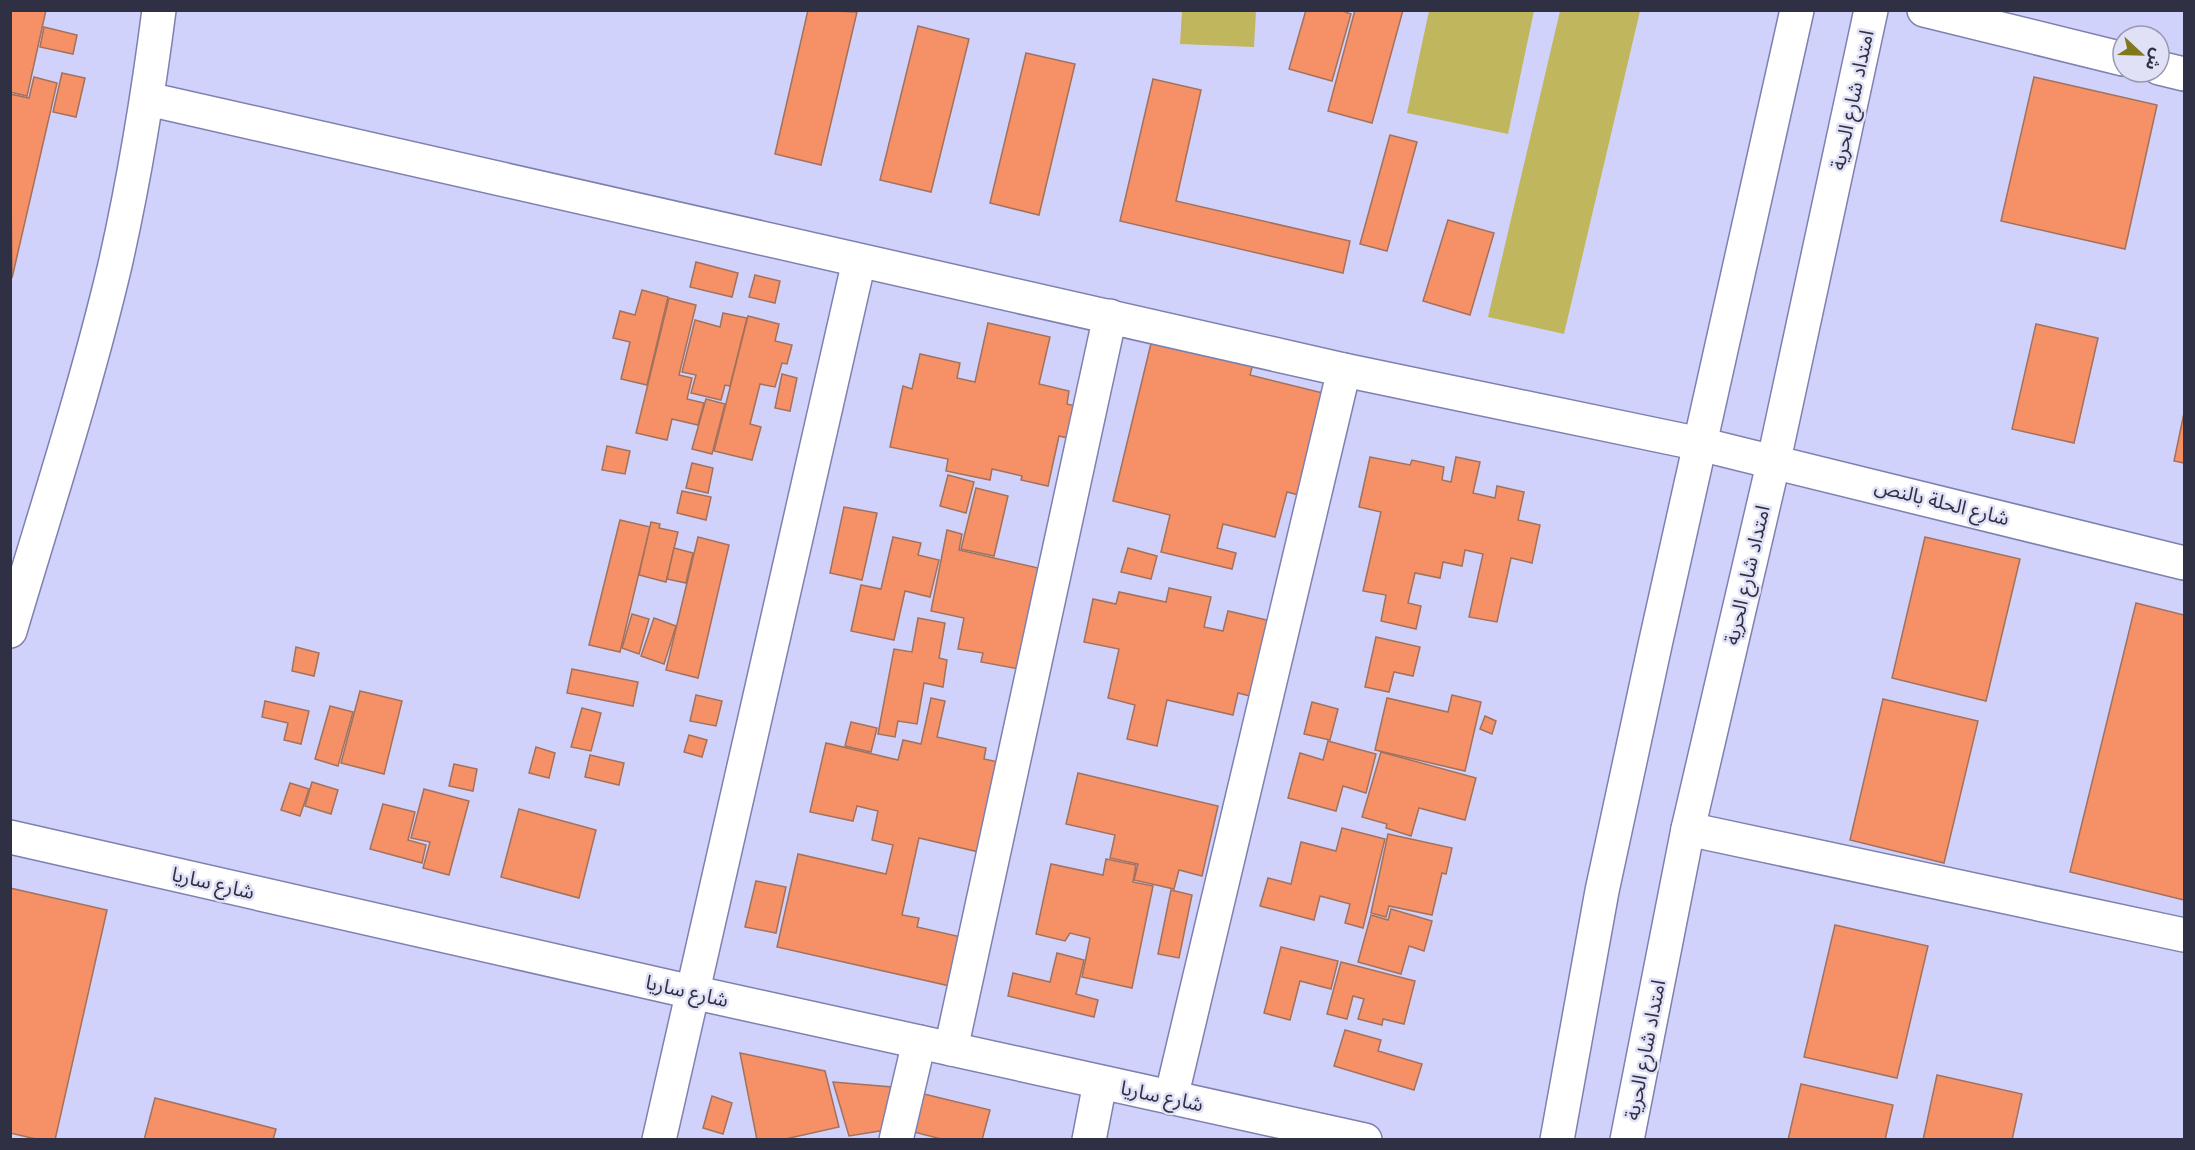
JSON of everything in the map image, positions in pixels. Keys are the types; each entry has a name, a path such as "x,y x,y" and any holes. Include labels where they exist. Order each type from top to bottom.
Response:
{"street":[{"path":"10,631 81,391 111,278 136,167 148,99 159,10"},
{"path":"1557,1140 1602,891 1797,10"},
{"name":"امتداد شارع الحرية","path":"1627,1140 1688,829 1774,460 1871,10"},
{"path":"1924,10 2111,56"},
{"name":"شارع الحلة بالنص","path":"148,99 859,261 1110,315 1344,370 1774,460 2184,562"},
{"path":"659,1140 859,261"},
{"path":"951,1050 1110,315"},
{"path":"1171,1098 1344,370"},
{"path":"1688,829 2184,935"},
{"name":"شارع ساريا","path":"10,837 1171,1098 1299,1133 1365,1140"},
{"path":"896,1140 919,1042"},
{"path":"1089,1140 1100,1083"}],"shaded area":[{"path":"1182,11 1256,11 1254,47 1180,44"},
{"path":"1429,11 1534,11 1508,134 1407,113"},
{"path":"1560,11 1640,11 1564,334 1488,317"}],"building":[{"path":"10,10 46,10 27,96 10,92"},
{"path":"808,10 857,12 821,165 775,154"},
{"path":"1306,10 1340,10 1351,14 1332,81 1289,69"},
{"path":"1355,10 1403,10 1372,123 1328,111"},
{"path":"918,26 969,39 931,192 880,180"},
{"path":"44,27 77,35 73,54 40,47"},
{"path":"1026,53 1075,64 1039,215 990,203"},
{"path":"62,73 85,78 76,117 53,112"},
{"path":"34,77 57,83 12,278 10,94 29,98"},
{"path":"2034,77 2157,105 2125,249 2001,221"},
{"path":"1153,79 1201,90 1176,201 1350,241 1343,273 1120,221"},
{"path":"1390,135 1417,142 1387,251 1360,244"},
{"path":"1448,220 1494,233 1470,315 1423,301"},
{"path":"696,262 738,273 732,297 690,287"},
{"path":"755,275 780,281 775,303 749,297"},
{"path":"642,290 668,297 647,385 621,379 630,342 613,338 620,311 635,315"},
{"path":"669,298 696,305 679,375 692,378 687,399 704,403 698,425 672,419 667,440 636,433"},
{"path":"723,313 747,318 730,386 725,385 721,400 691,393 696,375 682,372 695,320 720,327"},
{"path":"748,316 779,324 775,341 792,345 787,364 782,363 775,387 760,384 750,424 761,427 752,460 714,451"},
{"path":"988,323 1050,337 1039,384 1069,391 1067,404 1087,409 1080,441 1059,436 1048,486 1021,480 1022,476 992,469 990,480 946,471 948,459 890,447 903,386 912,389 920,354 960,363 957,378 975,382"},
{"path":"2036,324 2098,338 2074,443 2012,429"},
{"path":"1154,331 1255,356 1250,375 1335,396 1310,498 1287,492 1275,537 1223,524 1217,548 1236,553 1232,569 1161,552 1170,515 1113,501"},
{"path":"782,374 797,378 790,411 775,408"},
{"path":"706,399 725,404 712,454 692,449"},
{"path":"2184,413 2184,463 2174,461"},
{"path":"607,446 630,451 625,474 602,470"},
{"path":"1370,457 1410,465 1412,460 1444,467 1442,480 1451,482 1456,457 1480,462 1473,493 1495,498 1497,486 1524,492 1518,520 1540,525 1532,563 1511,558 1497,622 1469,617 1483,554 1465,550 1462,566 1443,562 1440,578 1415,573 1408,603 1421,606 1416,629 1381,621 1386,595 1363,591 1381,512 1359,507"},
{"path":"692,463 713,468 708,493 686,488"},
{"path":"948,475 974,482 966,513 940,506"},
{"path":"976,488 1008,496 994,556 961,549"},
{"path":"682,491 711,497 706,520 677,513"},
{"path":"844,507 877,513 862,580 830,573"},
{"path":"620,520 650,527 620,652 589,645"},
{"path":"651,522 660,524 659,528 678,532 666,582 639,575"},
{"path":"947,530 962,534 959,550 1051,571 1030,671 981,662 983,653 958,649 964,618 931,611"},
{"path":"698,537 729,545 698,678 666,670"},
{"path":"893,537 921,543 918,555 939,560 930,597 905,591 894,640 851,631 861,585 881,589"},
{"path":"1925,537 2020,559 1986,701 1892,678"},
{"path":"674,548 693,553 686,583 667,579"},
{"path":"1128,548 1157,556 1151,579 1121,572"},
{"path":"1169,588 1211,597 1204,627 1223,631 1228,611 1280,623 1262,699 1238,693 1233,715 1167,700 1157,746 1127,739 1135,705 1108,698 1119,649 1084,642 1093,599 1116,604 1119,592 1166,602"},
{"path":"2136,603 2184,615 2184,900 2070,872"},
{"path":"632,614 649,619 639,654 622,648"},
{"path":"654,618 676,626 664,664 641,656"},
{"path":"918,618 945,623 939,658 947,660 943,687 924,683 917,724 898,721 895,737 878,734 894,649 912,652"},
{"path":"1376,637 1420,647 1413,676 1394,672 1389,692 1365,687"},
{"path":"296,647 319,653 314,676 292,671"},
{"path":"572,669 638,682 633,706 567,693"},
{"path":"360,691 402,701 384,774 341,763"},
{"path":"696,695 722,701 716,726 690,721"},
{"path":"1452,695 1481,702 1465,771 1375,750 1387,698 1448,712"},
{"path":"931,698 945,701 937,737 986,748 984,759 1003,763 983,853 919,838 902,915 919,918 917,927 961,937 950,986 777,947 798,854 886,874 893,845 872,840 878,811 857,806 853,821 810,812 826,743 898,760 903,740 921,744"},
{"path":"1883,699 1978,721 1944,863 1850,840"},
{"path":"265,701 309,711 301,744 284,740 288,723 262,717"},
{"path":"1312,702 1338,709 1330,740 1304,734"},
{"path":"330,706 353,712 338,766 315,759"},
{"path":"582,708 601,713 591,751 571,747"},
{"path":"1485,716 1496,721 1492,734 1480,729"},
{"path":"851,722 877,728 871,752 845,746"},
{"path":"689,735 707,740 702,757 684,752"},
{"path":"1328,741 1376,754 1366,793 1343,786 1336,811 1288,798 1300,753 1323,760"},
{"path":"536,747 555,753 549,778 529,773"},
{"path":"1381,752 1476,778 1465,820 1419,808 1411,836 1386,828 1387,824 1362,817"},
{"path":"590,755 624,763 619,785 585,777"},
{"path":"454,764 477,769 473,791 449,786"},
{"path":"1078,773 1218,806 1202,876 1179,870 1174,889 1134,880 1138,864 1110,858 1115,835 1066,824"},
{"path":"312,782 338,790 331,814 305,806"},
{"path":"290,783 309,789 300,816 281,810"},
{"path":"424,789 469,801 449,875 423,868 430,842 411,838"},
{"path":"383,804 415,812 408,840 426,845 422,863 370,849"},
{"path":"519,809 596,830 579,898 501,877"},
{"path":"1342,828 1385,839 1363,928 1345,923 1350,904 1320,896 1314,920 1260,906 1268,878 1291,884 1301,842 1336,851"},
{"path":"1388,834 1452,848 1446,874 1442,873 1432,915 1389,906 1386,917 1371,913"},
{"path":"1106,859 1136,865 1133,882 1153,886 1132,988 1082,977 1090,938 1070,933 1065,941 1036,934 1051,864 1103,875"},
{"path":"756,881 786,887 776,933 745,927"},
{"path":"10,888 107,910 55,1140 40,1140 10,1133"},
{"path":"1171,890 1192,895 1179,958 1158,954"},
{"path":"1391,909 1432,921 1424,951 1409,946 1401,974 1358,962 1371,915 1388,920"},
{"path":"1835,925 1928,946 1897,1078 1804,1057"},
{"path":"1281,947 1338,961 1331,989 1300,981 1290,1020 1264,1013"},
{"path":"1057,953 1084,960 1076,994 1098,1000 1094,1017 1008,996 1013,973 1050,982"},
{"path":"1341,962 1415,981 1404,1024 1383,1019 1382,1025 1358,1019 1364,999 1353,996 1347,1019 1327,1014"},
{"path":"1345,1030 1381,1040 1378,1051 1422,1064 1414,1090 1334,1066"},
{"path":"740,1053 825,1071 839,1127 781,1140 757,1140"},
{"path":"1937,1075 2022,1094 2012,1140 1923,1140"},
{"path":"833,1082 892,1087 892,1129 849,1136"},
{"path":"1801,1084 1893,1105 1885,1140 1788,1140"},
{"path":"924,1094 990,1110 982,1140 945,1140 914,1132"},
{"path":"712,1096 732,1103 723,1134 703,1128"},
{"path":"155,1098 276,1129 273,1140 144,1140"}]}
